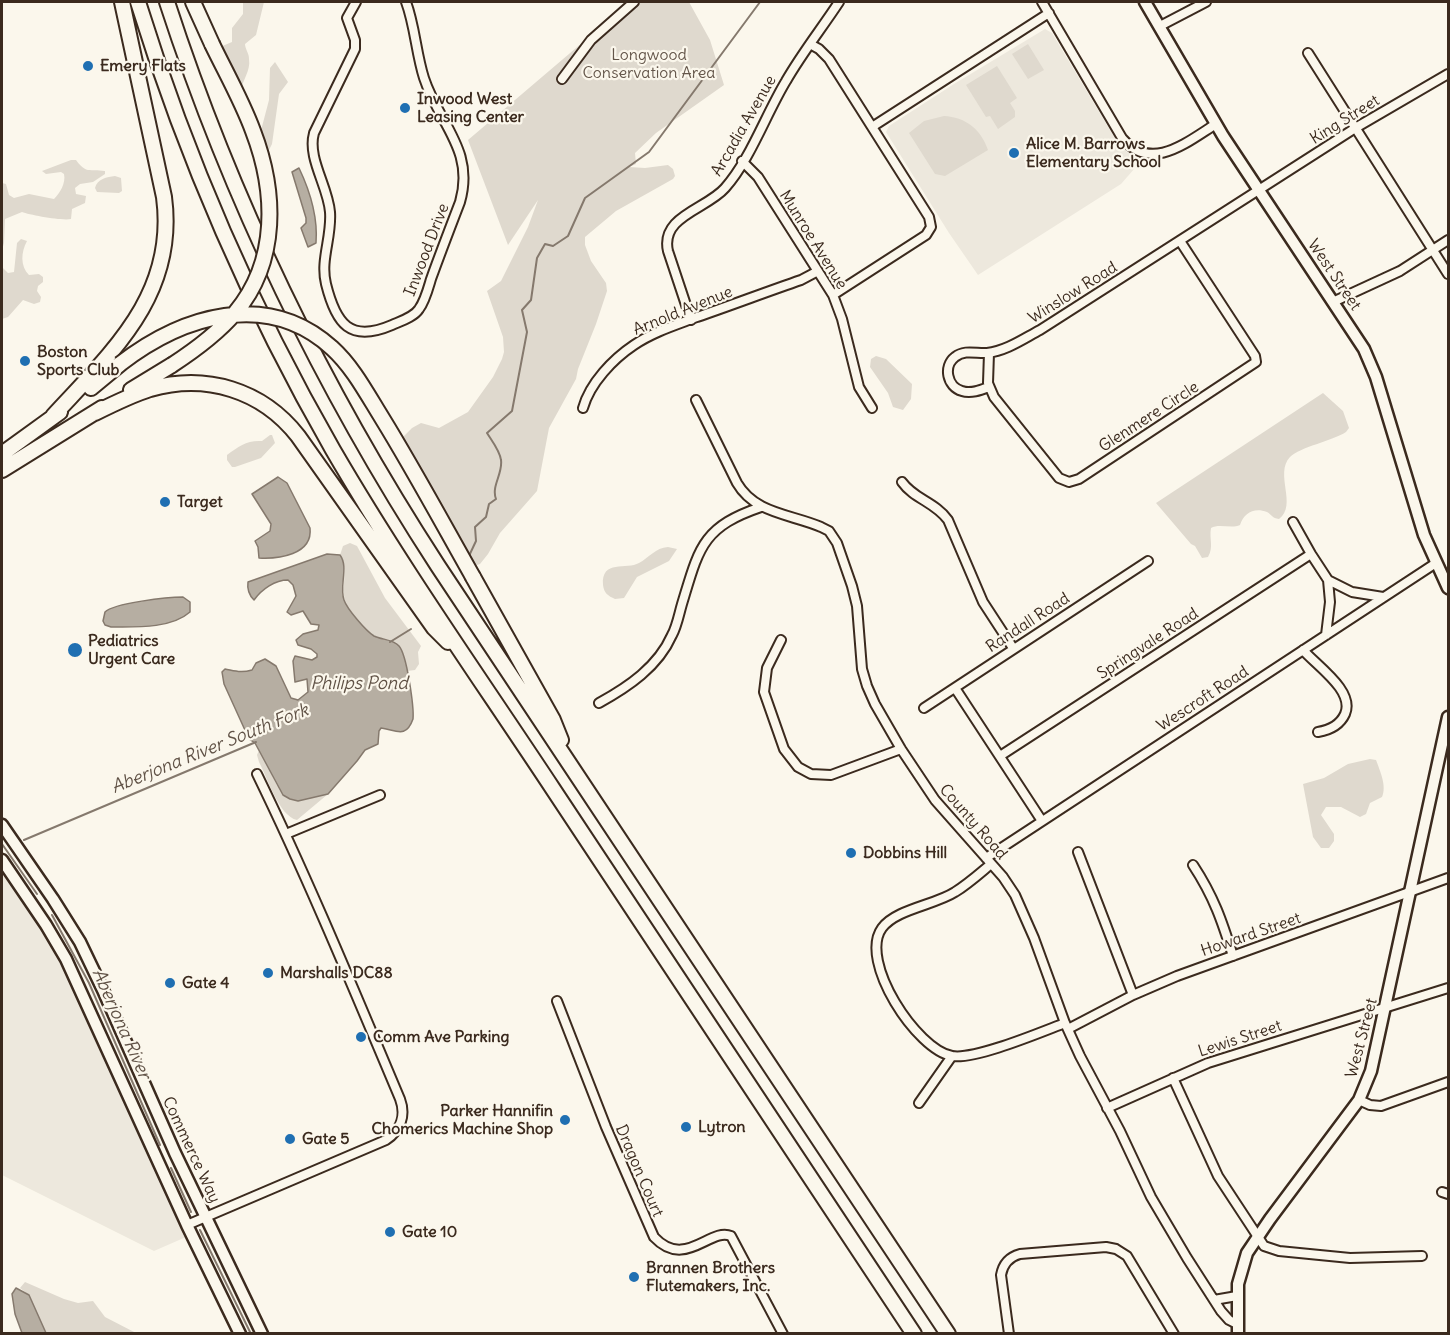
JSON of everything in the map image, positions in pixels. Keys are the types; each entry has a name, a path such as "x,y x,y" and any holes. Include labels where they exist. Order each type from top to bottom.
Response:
{"highway":[{"path":"53,416 94,375 128,331 150,292 165,245 166,219 163,187 122,2"},
{"path":"138,2 204,185 241,270 285,362 330,443 369,509 474,670 914,1334"},
{"path":"167,2 197,88 260,244 310,350 397,502 948,1334"},
{"path":"2,470 172,365 207,340 239,307 260,270 269,232 269,196 260,150 193,2"},
{"path":"2,454 74,402 120,364 168,333 222,316 243,314 264,315 290,322 314,334 336,352 355,375 404,455 552,720 578,777"},
{"path":"95,413 147,390 188,382 226,387 268,406 298,436 434,628 474,670"}],"main road":[{"name":"West Street","path":"1145,2 1258,191 1359,339 1373,368 1421,528 1436,563 1446,576 1448,588"},
{"name":"West Street","path":"1238,1329 1237,1296 1241,1267 1247,1252 1359,1100 1371,1071 1449,717"},
{"name":"Commerce Way","path":"2,825 54,898 80,942 262,1334"},
{"path":"2,860 66,959 187,1225 240,1334"}],"street":[{"name":"Inwood Drive","path":"356,2 347,18 355,40 355,49 312,141 330,210 330,226 325,254 326,284 342,323 353,330 366,333 395,323 419,309 460,202 464,184 464,166 459,151 424,77 406,2"},
{"path":"562,79 591,40 634,2"},
{"name":"Arcadia Avenue","path":"691,320 668,251 667,236 677,222 722,191 742,161 786,80 839,2"},
{"path":"1042,2 1121,137 1130,146 1149,154 1165,153 1216,124"},
{"path":"1160,27 1206,2"},
{"path":"872,127 1049,13"},
{"path":"810,44 829,59 929,217 931,227 924,236 833,295"},
{"path":"1308,53 1449,274"},
{"name":"King Street","path":"1258,191 1357,127 1449,74"},
{"name":"Munroe Avenue","path":"742,161 758,177 833,295 842,319 859,387 872,408"},
{"name":"Winslow Road","path":"989,387 969,392 961,391 950,382 948,373 951,362 958,355 969,352 989,353 1007,347 1062,317 1258,191"},
{"path":"1335,301 1400,271 1449,240"},
{"name":"Glenmere Circle","path":"989,387 998,403 1056,475 1061,480 1069,482 1079,479 1253,365 1256,361 1255,356 1180,241"},
{"name":"Arnold Avenue","path":"583,408 592,387 627,350 647,337 818,271"},
{"path":"989,353 989,387"},
{"name":"County Road","path":"696,400 741,489 751,500 761,507 821,527 834,536 855,596 864,678 875,704 901,749 935,800 1008,885 1019,904 1040,954 1066,1026 1151,1197 1214,1300 1238,1329"},
{"path":"902,482 908,490 938,508 948,519 983,602 1013,648"},
{"path":"599,703 637,679 668,642 675,628 698,555 707,539 718,527 728,521 761,507"},
{"path":"1293,522 1328,580 1330,602 1326,635"},
{"name":"Springvale Road","path":"1000,756 1311,554"},
{"name":"Randall Road","path":"924,708 1148,561"},
{"name":"Wescroft Road","path":"952,1056 932,1046 915,1030 899,1008 879,966 876,941 882,928 888,922 955,892 988,861 1042,821 1436,563"},
{"path":"1328,580 1352,592 1383,597"},
{"path":"781,640 769,660 764,692 784,750 798,767 811,774 831,775 901,749"},
{"path":"1303,650 1346,697 1347,707 1342,718 1334,726 1318,732"},
{"path":"955,688 1042,821"},
{"path":"187,1225 386,1140 396,1131 402,1119 403,1108 400,1098 286,834 257,774"},
{"path":"286,834 380,795"},
{"path":"1078,852 1133,995"},
{"path":"1193,865 1220,913 1233,956"},
{"name":"Howard Street","path":"952,1056 977,1054 1066,1026 1177,976 1449,878"},
{"name":"Lewis Street","path":"1107,1108 1208,1063 1449,988"},
{"name":"Dragon Court","path":"557,1001 606,1127 654,1237 665,1246 682,1249 695,1247 722,1234 731,1236 783,1334"},
{"path":"919,1103 952,1056"},
{"path":"1173,1078 1218,1176 1264,1246 1279,1251 1350,1258 1422,1256"},
{"path":"1359,1100 1370,1105 1384,1105 1449,1082"},
{"path":"1009,1334 1001,1275 1007,1260 1020,1254 1108,1247 1127,1256 1174,1334"},
{"path":"1214,1300 1237,1296"}],"shaded area":[{"name":"Alice M. Barrows Elementary School","path":"1045,29 1052,33 1116,140 1127,152 1142,160 1121,184 978,275 886,132 889,126"},
{"path":"2,869 43,930 64,968 186,1237 154,1251 2,1175"}],"green space":[{"path":"243,2 264,2 256,35 245,44 249,63 240,94 220,47 232,42 232,28 243,14"},
{"name":"Longwood Conservation Area","path":"630,2 689,2 710,40 724,85 656,133 635,153 636,164 629,167 645,168 668,165 673,169 675,176 673,179 616,211 585,237 585,245 591,261 606,283 607,291 576,379 549,428 537,491 500,533 488,554 477,565 468,558 399,441 412,428 421,423 439,428 468,412 493,377 504,352 503,337 487,291 501,281 528,227 538,200 508,245 468,140"},
{"path":"1028,44 1044,70 1028,79 1012,54"},
{"path":"275,62 288,82 279,94 272,144 269,150 266,150 259,138 269,100 270,68"},
{"path":"997,66 1017,98 1010,103 1015,111 1015,117 998,129 990,116 986,117 966,85"},
{"path":"944,116 959,119 971,125 977,130 988,150 945,176 935,174 909,133 924,121"},
{"path":"76,160 89,170 105,171 105,174 93,182 80,184 75,188 76,194 86,196 85,203 72,209 71,219 22,212 5,219 2,250 2,183 6,184 9,195 14,198 29,194 54,199 62,188 64,174 61,172 46,174 42,171"},
{"path":"115,176 121,178 122,191 119,193 97,192 95,188 98,182"},
{"path":"21,239 27,241 22,259 26,271 29,275 39,274 43,277 43,282 38,286 37,291 41,297 40,302 34,304 23,300 8,317 2,319 2,267 8,273 14,272 17,243"},
{"path":"876,356 886,359 912,384 911,399 903,410 893,407 888,393 870,367 871,359"},
{"path":"1323,393 1343,411 1349,428 1340,435 1301,450 1290,457 1284,472 1286,506 1279,519 1258,510 1247,514 1240,525 1211,528 1210,553 1208,557 1202,558 1195,546 1156,503"},
{"path":"270,435 275,443 261,458 235,467 232,467 227,460 227,455 239,446 262,441"},
{"path":"350,543 357,546 385,598 421,646 418,652 419,664 415,670 407,671 400,648 389,640 371,634 349,609 344,595 344,567 340,555 343,546"},
{"path":"668,547 677,549 669,561 637,577 624,598 615,599 605,592 603,577 610,568 634,565 656,551"},
{"path":"259,750 277,785 298,801 328,794 297,820 291,817 279,804 270,787 259,762 257,755"},
{"path":"1370,759 1376,760 1381,774 1384,788 1382,797 1370,803 1366,814 1360,817 1341,807 1326,807 1321,815 1334,834 1334,841 1329,848 1321,848 1313,837 1303,784 1324,778 1348,764"},
{"path":"25,1282 78,1303 93,1301 105,1317 136,1333 46,1333 29,1295 20,1288"}],"water":[{"path":"299,168 310,195 316,224 316,243 308,247 301,228 306,223 306,218 292,172"},
{"path":"278,477 287,483 310,528 309,537 306,544 293,554 275,558 259,558 255,541 270,531 271,524 252,494"},
{"name":"Philips Pond","path":"327,554 340,555 343,560 343,595 353,614 374,636 394,642 402,651 409,681 413,719 404,731 381,728 378,744 365,750 328,794 298,801 283,795 255,743 249,739 224,684 222,672 225,669 242,672 252,670 256,663 265,659 276,666 291,698 298,700 308,692 307,679 295,682 293,661 295,656 312,660 317,657 317,654 311,649 298,645 296,640 303,634 318,630 319,625 311,624 303,611 291,615 287,612 296,596 293,585 288,580 269,586 254,600 249,592 248,582"},
{"path":"183,597 190,602 190,612 173,622 152,626 111,627 105,625 103,621 105,612 119,606 154,599"},
{"path":"16,1288 29,1295 46,1333 22,1333 15,1314 12,1294"}],"waterway":[{"name":"Aberjona River South Fork","path":"468,558 476,541 475,527 486,517 489,504 496,499 495,489 501,460 487,433 512,411 527,332 522,310 531,300 537,258 545,244 553,246 568,236 585,198 649,152 760,2"},
{"name":"Aberjona River South Fork","path":"390,642 411,629"},
{"name":"Aberjona River South Fork","path":"24,840 256,742"},
{"name":"Aberjona River","path":"2,844 37,894"},
{"name":"Aberjona River","path":"52,915 89,983 160,1145"},
{"name":"Aberjona River","path":"171,1168 191,1212"},
{"name":"Aberjona River","path":"200,1230 251,1334"}],"place":[{"name":"Emery Flats","path":"88,66"},
{"name":"Inwood West Leasing Center","path":"405,108"},
{"name":"Alice M. Barrows Elementary School","path":"1014,153"},
{"name":"Boston Sports Club","path":"25,361"},
{"name":"Target","path":"165,502"},
{"name":"Pediatrics Urgent Care","path":"75,650"},
{"name":"Dobbins Hill","path":"851,853"},
{"name":"Marshalls DC88","path":"268,973"},
{"name":"Gate 4","path":"170,983"},
{"name":"Comm Ave Parking","path":"361,1037"},
{"name":"Parker Hannifin Chomerics Machine Shop","path":"565,1120"},
{"name":"Lytron","path":"686,1127"},
{"name":"Gate 5","path":"290,1139"},
{"name":"Gate 10","path":"390,1232"},
{"name":"Brannen Brothers Flutemakers, Inc.","path":"634,1277"}]}
